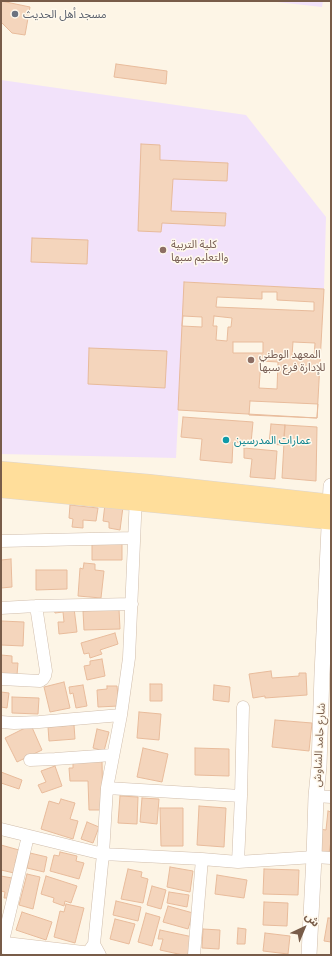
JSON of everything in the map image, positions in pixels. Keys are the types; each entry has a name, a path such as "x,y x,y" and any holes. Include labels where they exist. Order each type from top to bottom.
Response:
{"main road":[{"path":"1,471 136,492"},
{"path":"1,488 136,492 330,507"},
{"path":"2,945 91,953"}],"street":[{"path":"91,953 103,854 107,788 112,755 121,715 129,658 136,492"},
{"name":"شارع حامد الشاوش","path":"309,955 316,796 326,674 330,507"},
{"path":"1,541 134,538"},
{"path":"1,608 132,604"},
{"path":"1,679 40,681 45,676 46,671 36,606"},
{"path":"238,862 243,707"},
{"path":"1,722 39,722 121,715"},
{"path":"30,760 112,755"},
{"path":"107,788 241,796"},
{"path":"316,796 331,798"},
{"path":"1,829 103,854 238,862 314,857 331,858"},
{"path":"2,945 28,836"},
{"path":"194,955 202,859"}],"shaded area":[{"path":"268,1 323,1 322,7"},
{"name":"كلية التربية والتعليم سبها","path":"1,80 246,115 326,217 324,289 185,282 176,458 1,454"}],"building":[{"name":"مسجد أهل الحديث","path":"1,1 30,7 25,35 12,33 1,22"},
{"path":"116,64 167,71 166,84 114,77"},
{"path":"141,144 160,145 160,160 228,163 227,181 173,179 171,211 226,213 225,226 162,223 161,232 138,231"},
{"path":"32,238 88,240 87,264 31,262"},
{"name":"المعهد الوطني للإدارة فرع سبها","path":"184,282 324,289 317,418 178,410"},
{"path":"262,292 277,292 277,300 314,302 314,311 216,307 217,297 262,299"},
{"path":"183,316 202,317 202,327 182,326"},
{"path":"214,316 232,318 231,327 228,327 227,341 216,340 217,326 213,326"},
{"path":"233,342 263,342 263,353 233,353"},
{"path":"293,342 315,343 314,357 292,356"},
{"path":"89,348 167,351 165,388 88,384"},
{"path":"261,361 278,362 277,389 259,388"},
{"path":"250,401 318,404 317,418 249,415"},
{"name":"عمارات المدرسين","path":"183,417 253,422 251,443 233,442 232,463 200,460 202,439 181,437"},
{"name":"عمارات المدرسين","path":"271,424 285,425 283,445 269,444"},
{"name":"عمارات المدرسين","path":"285,425 317,427 316,481 282,478"},
{"path":"244,448 277,451 275,479 250,477 252,459 244,458"},
{"path":"105,504 123,507 120,530 109,528 109,522 103,521"},
{"path":"70,505 98,508 96,521 83,520 83,528 72,527 73,519 69,518"},
{"path":"92,543 122,543 122,560 92,560"},
{"path":"11,559 12,587 1,588 1,560"},
{"path":"84,563 95,564 95,570 104,571 101,598 78,596 80,568 83,569"},
{"path":"36,570 67,570 67,589 36,590"},
{"path":"74,608 77,632 59,634 58,622 64,622 63,612 55,613 54,610"},
{"path":"119,609 120,629 84,630 83,611"},
{"path":"1,621 24,622 23,646 1,645"},
{"path":"115,633 118,644 100,650 102,654 90,658 89,653 84,654 81,643"},
{"path":"1,655 12,656 12,663 18,663 17,675 1,674"},
{"path":"102,659 105,676 87,680 84,666 90,665 90,661"},
{"path":"271,671 272,678 299,676 299,673 306,673 307,695 265,698 265,696 253,698 249,674"},
{"path":"64,682 70,708 50,712 44,687"},
{"path":"150,684 162,684 162,701 150,701"},
{"path":"83,685 87,706 76,708 73,693 70,694 69,687"},
{"path":"214,685 230,687 229,702 213,700"},
{"path":"107,686 117,686 119,706 98,707 97,690 107,689"},
{"path":"1,692 9,693 7,708 1,707"},
{"path":"12,697 39,698 38,714 12,713"},
{"path":"139,712 161,714 159,740 137,738"},
{"path":"275,720 312,723 309,751 272,747"},
{"path":"31,725 42,750 17,762 5,738"},
{"path":"74,725 75,739 49,741 48,727"},
{"path":"97,729 109,732 104,751 93,748"},
{"path":"143,748 168,754 162,782 137,777"},
{"path":"195,748 229,749 229,776 195,775"},
{"path":"102,761 103,810 89,810 88,781 70,781 69,768 73,768 73,762"},
{"path":"55,766 62,786 42,793 38,785 46,782 41,771"},
{"path":"1,772 22,780 19,789 1,783"},
{"path":"120,796 138,797 137,824 118,823"},
{"path":"142,798 159,799 157,824 140,822"},
{"path":"61,799 75,803 70,819 78,821 73,839 41,829 49,801 59,804"},
{"path":"199,806 226,808 224,847 197,845"},
{"path":"160,808 183,808 183,846 161,846"},
{"path":"328,811 331,812 331,841 329,853 317,852 319,829 326,830"},
{"path":"87,822 99,827 93,843 81,839"},
{"path":"1,845 19,850 14,873 1,870"},
{"path":"60,852 77,856 76,861 84,863 79,879 50,871 54,855 59,856"},
{"path":"30,853 47,857 44,872 27,868"},
{"path":"170,867 193,871 190,892 167,887"},
{"path":"128,869 142,872 141,877 148,879 143,903 121,899"},
{"path":"264,869 299,870 298,895 263,894"},
{"path":"27,874 40,877 33,909 19,905"},
{"path":"217,875 247,880 244,898 215,894"},
{"path":"1,876 12,878 8,898 4,898 5,892 1,891"},
{"path":"46,876 77,886 71,903 65,901 64,906 53,902 54,898 41,894"},
{"path":"152,886 166,890 161,909 147,905"},
{"path":"169,892 189,895 187,907 167,903"},
{"path":"116,901 141,907 138,921 113,915"},
{"path":"264,902 288,903 287,926 263,925"},
{"path":"66,904 84,908 75,943 54,937 60,911 64,912"},
{"path":"168,906 193,913 188,929 163,922"},
{"path":"22,912 52,922 46,940 16,930"},
{"path":"146,913 160,917 152,946 138,942"},
{"path":"328,918 331,918 331,942 324,941"},
{"path":"115,919 135,924 129,944 110,939"},
{"path":"238,928 246,929 245,944 237,944"},
{"path":"203,929 220,930 219,949 202,948"},
{"path":"160,930 193,937 190,955 160,950 163,939 158,939"},
{"path":"265,933 290,936 288,954 263,951"}],"place":[{"name":"مسجد أهل الحديث","path":"15,14"},
{"name":"كلية التربية والتعليم سبها","path":"163,250"},
{"name":"المعهد الوطني للإدارة فرع سبها","path":"251,360"},
{"name":"عمارات المدرسين","path":"226,440"}]}
